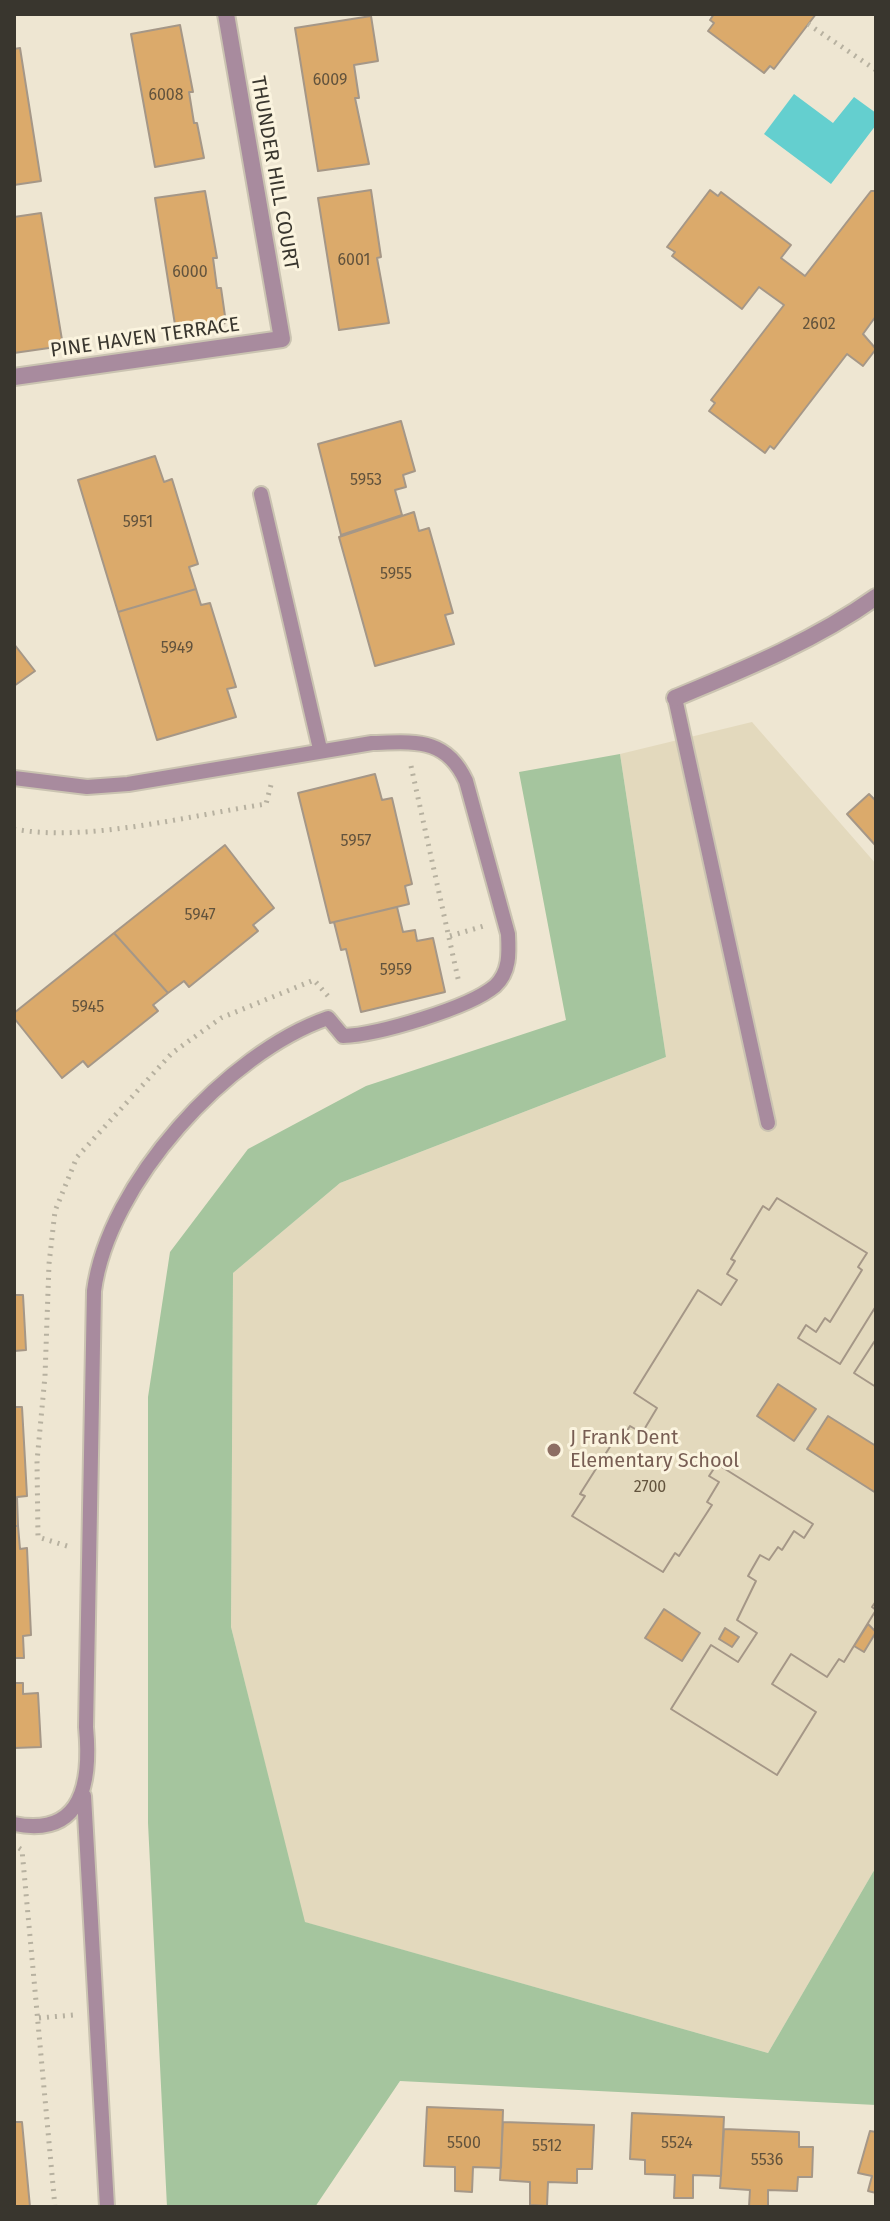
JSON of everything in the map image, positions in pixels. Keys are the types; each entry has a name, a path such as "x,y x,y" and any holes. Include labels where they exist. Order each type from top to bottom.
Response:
{"street":[{"name":"THUNDER HILL COURT","path":"226,14 282,339"},
{"name":"PINE HAVEN TERRACE","path":"14,377 282,339"},
{"path":"675,698 768,659 843,621 876,597"}],"lane":[{"path":"261,494 320,749"},
{"path":"675,698 768,1123"},
{"path":"14,778 87,787 128,784 320,749 420,742 443,750 458,763 466,781 504,920 510,961 496,985 466,1002 369,1035 343,1036 328,1018 277,1043 232,1072 178,1128 141,1177 98,1264 94,1291 87,1698 90,1765 84,1796 107,2207"},
{"path":"14,1824 30,1827 58,1821 84,1796"}],"path":[{"path":"808,24 876,70"},
{"path":"450,936 504,920"},
{"path":"14,1846 22,1850 55,2207"},
{"path":"39,2018 97,2013"}],"shaded area":[{"name":"J Frank Dent Elementary School","path":"752,722 876,864 876,1867 768,2053 304,1922 231,1627 233,1273 340,1183 666,1057 620,754"}],"green space":[{"path":"620,754 666,1057 340,1183 233,1273 231,1627 305,1922 768,2053 876,1867 876,2105 400,2081 315,2207 167,2207 148,1823 148,1397 170,1252 248,1149 366,1086 566,1020 519,772"}],"water":[{"path":"794,94 833,123 854,97 876,113 876,125 831,184 764,134"}],"building":[{"path":"714,14 816,14 774,69 770,66 764,73 708,31 714,23 710,20"},
{"path":"371,16 378,61 354,65 359,98 355,98 369,164 318,171 295,28"},
{"path":"180,25 193,92 189,92 194,123 197,123 204,158 155,167 131,34"},
{"path":"20,48 41,181 14,185 14,49"},
{"path":"371,190 381,257 377,258 389,323 339,330 318,198"},
{"path":"710,190 718,196 721,192 791,245 781,258 805,276 871,191 876,191 876,316 863,334 876,349 863,366 847,354 774,449 770,446 765,453 709,411 715,403 711,400 784,305 759,287 742,309 672,256 675,252 667,247"},
{"path":"205,191 217,258 213,258 217,288 221,288 226,323 176,331 155,198"},
{"path":"41,213 63,346 14,353 14,217"},
{"path":"401,421 415,471 403,475 406,487 395,490 402,515 341,535 318,444"},
{"path":"155,456 164,482 172,479 198,564 189,567 196,589 118,612 78,480"},
{"path":"414,512 419,531 429,528 453,613 445,615 454,644 375,666 339,537"},
{"path":"196,589 201,605 210,603 236,687 227,689 236,717 157,740 118,612"},
{"path":"14,644 35,671 14,686"},
{"path":"375,774 382,800 392,798 412,884 405,886 409,904 330,923 298,793"},
{"path":"869,794 876,801 876,846 847,814"},
{"path":"225,845 274,908 253,925 258,931 189,987 184,981 168,993 114,933"},
{"path":"397,907 403,932 415,930 417,941 433,938 445,992 361,1012 346,949 341,950 334,922"},
{"path":"114,933 168,993 153,1005 158,1011 88,1067 83,1061 62,1078 14,1018 14,1013"},
{"path":"777,1198 867,1253 858,1267 862,1270 830,1322 825,1318 816,1332 806,1325 798,1338 840,1364 876,1306 876,1339 854,1373 876,1387 876,1446 828,1416 807,1449 876,1493 876,1601 872,1607 876,1610 844,1662 839,1659 827,1677 791,1654 772,1684 816,1712 777,1775 671,1709 711,1645 738,1662 757,1633 737,1620 756,1581 748,1576 760,1555 769,1560 778,1547 782,1550 794,1531 804,1538 813,1524 717,1464 709,1476 719,1482 707,1502 712,1505 679,1556 675,1553 663,1572 572,1516 585,1496 580,1494 613,1442 618,1445 630,1426 642,1433 657,1408 634,1393 698,1290 721,1305 737,1280 727,1274 735,1261 731,1259 763,1206 769,1210","holes":["778,1384 816,1409 794,1441 757,1416"]},
{"path":"777,1198 867,1253 858,1267 862,1270 830,1322 825,1318 816,1332 806,1325 798,1338 840,1364 876,1306 876,1339 854,1373 876,1387 876,1601 872,1607 876,1610 844,1662 839,1659 827,1677 791,1654 772,1684 816,1712 777,1775 671,1709 711,1645 738,1662 757,1633 737,1620 756,1581 748,1576 760,1555 769,1560 778,1547 782,1550 794,1531 804,1538 813,1524 717,1464 709,1476 719,1482 707,1502 712,1505 679,1556 675,1553 663,1572 572,1516 585,1496 580,1494 613,1442 618,1445 630,1426 642,1433 657,1408 634,1393 698,1290 721,1305 737,1280 727,1274 735,1261 731,1259 763,1206 769,1210"},
{"path":"14,1295 23,1295 26,1350 14,1351"},
{"path":"14,1407 22,1407 27,1496 17,1497 18,1526 14,1526"},
{"path":"14,1526 18,1526 20,1549 27,1548 31,1635 23,1636 24,1658 14,1658"},
{"path":"664,1609 700,1633 682,1661 645,1638"},
{"path":"868,1624 876,1632 864,1652 854,1646"},
{"path":"725,1628 739,1637 732,1647 719,1639"},
{"path":"14,1683 23,1683 23,1694 38,1693 41,1747 14,1748"},
{"path":"427,2107 503,2110 501,2168 473,2167 472,2192 455,2191 455,2167 424,2166"},
{"path":"632,2113 724,2117 721,2176 693,2175 693,2198 674,2198 675,2175 645,2174 645,2160 630,2159"},
{"path":"14,2122 22,2122 30,2207 14,2207"},
{"path":"503,2122 594,2125 592,2169 577,2169 577,2183 548,2182 547,2206 530,2205 530,2182 500,2180"},
{"path":"724,2129 799,2132 799,2147 813,2147 812,2177 798,2177 797,2191 768,2190 768,2207 749,2207 750,2190 720,2188"},
{"path":"870,2131 876,2132 876,2193 868,2191 872,2176 858,2173"}],"place":[{"name":"J Frank Dent Elementary School","path":"554,1450"}]}
